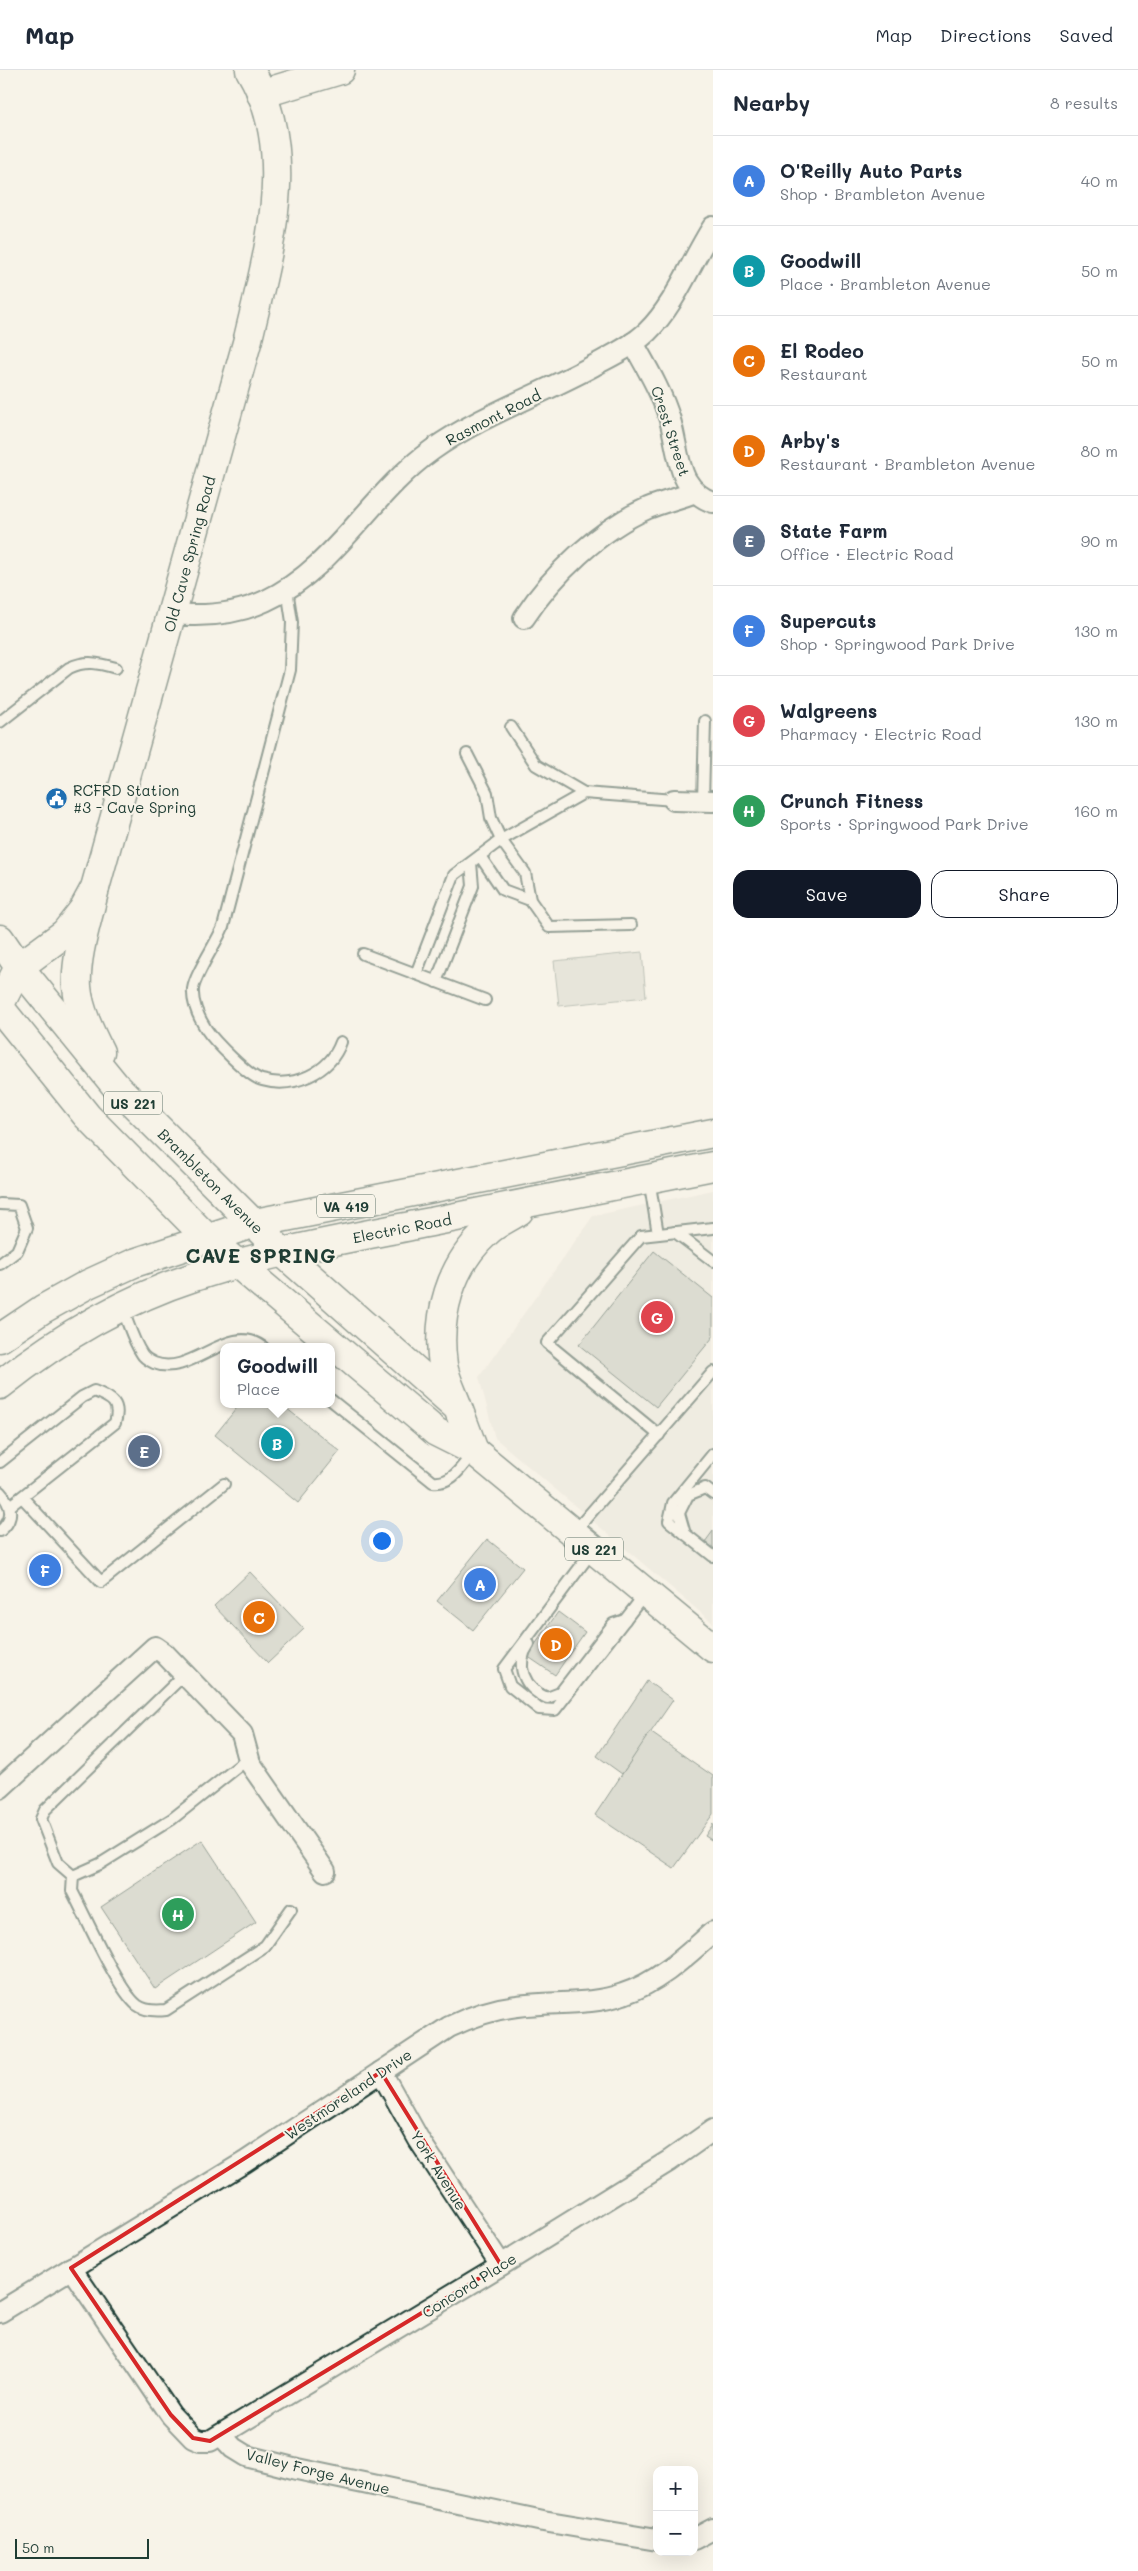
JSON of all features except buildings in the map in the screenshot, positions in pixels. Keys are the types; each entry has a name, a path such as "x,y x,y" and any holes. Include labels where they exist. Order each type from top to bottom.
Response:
{"main road":[{"path":"255,82 340,70"},
{"name":"Old Cave Spring Road","path":"0,1004 19,967 65,933 84,910 95,888 172,614 245,348 267,255 273,218 276,182 270,117 255,82"},
{"path":"95,888 80,954 77,987 86,1024 115,1085"},
{"name":"Brambleton Avenue","path":"0,938 19,967 115,1085 282,1252 458,1408 474,1451"},
{"name":"US 221","path":"0,1008 87,1116 235,1265 329,1343"},
{"name":"VA 419","path":"0,1338 43,1309 88,1284 134,1263 255,1223 713,1133"},
{"name":"Electric Road","path":"0,1385 29,1362 75,1332 122,1307 194,1277 282,1252 713,1166"},
{"path":"458,1408 443,1366 441,1331 446,1296 462,1259 487,1231 535,1201"},
{"name":"US 221","path":"335,1348 436,1432 474,1451 713,1648"}],"street":[{"name":"Rasmont Road","path":"172,614 222,614 264,602 287,589 319,564 403,474 430,451 461,431 554,387 633,343 647,332 662,314 713,227"},
{"name":"Crest Street","path":"633,343 657,385 670,420 682,471 695,492"},
{"path":"524,618 557,577 600,536 648,508 695,492 713,502"},
{"path":"674,800 708,801"},
{"path":"0,1788 152,1648 158,1649 185,1674 242,1734 249,1758 256,1773 326,1871"},
{"name":"Westmoreland Drive","path":"0,2312 245,2162 449,2027 478,2013 519,2006 602,1999 622,1995 647,1984 670,1970 713,1932"},
{"name":"York Avenue","path":"381,2072 419,2140 501,2265"},
{"name":"Concord Place","path":"222,2435 669,2161 713,2130"},
{"path":"70,2268 171,2415 185,2432 200,2441 210,2441 222,2435"},
{"name":"Valley Forge Avenue","path":"222,2435 233,2448 246,2456 297,2469 543,2521 653,2539"},
{"path":"698,2537 713,2529"}],"lane":[{"path":"287,589 292,622 290,670 223,928 195,981 193,992 197,1011 208,1032 251,1074 261,1080 278,1082 303,1079 320,1071 331,1061 341,1042"},
{"path":"0,722 69,668 80,663 92,662 116,668"},
{"path":"705,721 708,801"},
{"path":"511,727 536,765 584,793 674,800"},
{"path":"467,754 487,793 491,818 501,840 525,873 530,900 549,927 631,925"},
{"path":"416,974 454,875 501,840 584,793"},
{"path":"480,856 503,890 530,900"},
{"path":"436,982 473,886 471,863"},
{"path":"362,954 485,1000"},
{"path":"649,1178 658,1234"},
{"path":"0,1204 19,1204 27,1228 17,1251 0,1264"},
{"path":"659,1435 547,1342 641,1236 713,1228"},
{"path":"675,1232 713,1261"},
{"path":"122,1307 142,1354 161,1365 179,1365 220,1347"},
{"path":"228,1343 248,1340 254,1343"},
{"path":"646,1592 556,1710 539,1709 510,1686 504,1669 545,1612 584,1541 659,1435 713,1372"},
{"path":"0,1462 82,1397 94,1391 108,1396 114,1402 118,1412 115,1423 10,1506"},
{"path":"335,1403 433,1482 442,1483 451,1480 474,1451"},
{"path":"713,1454 673,1503 669,1521 713,1556"},
{"path":"23,1496 101,1582 224,1484"},
{"path":"685,1534 680,1513 688,1495 705,1488 713,1494"},
{"path":"0,1492 10,1506 10,1518 0,1531"},
{"path":"545,1612 539,1629 523,1653 521,1663 523,1677 531,1689 547,1698 560,1693 613,1624 625,1620"},
{"path":"73,1876 58,1864 41,1819 45,1810 185,1674"},
{"path":"73,1876 100,1864 166,1823 249,1758"},
{"path":"73,1876 72,1891 122,1988 137,2005 154,2011 166,2010 264,1946 291,1909"}],"highlighted area":[{"path":"381,2072 501,2265 210,2441 193,2438 171,2415 71,2268"}],"shaded area":[{"path":"642,952 646,997 559,1006 554,961"},
{"path":"713,1190 713,1623 495,1438 479,1377 593,1216"}],"place":[{"name":"RCFRD Station #3 - Cave Spring","path":"57,799"},
{"name":"Walgreens","path":"657,1317"},
{"name":"Goodwill","path":"277,1443"},
{"name":"State Farm","path":"144,1451"},
{"name":"Supercuts","path":"45,1570"},
{"name":"O'Reilly Auto Parts","path":"480,1584"},
{"name":"El Rodeo","path":"259,1617"},
{"name":"Arby's","path":"556,1644"},
{"name":"Crunch Fitness","path":"178,1914"}],"district":[{"name":"CAVE SPRING","path":"261,1255"}]}
